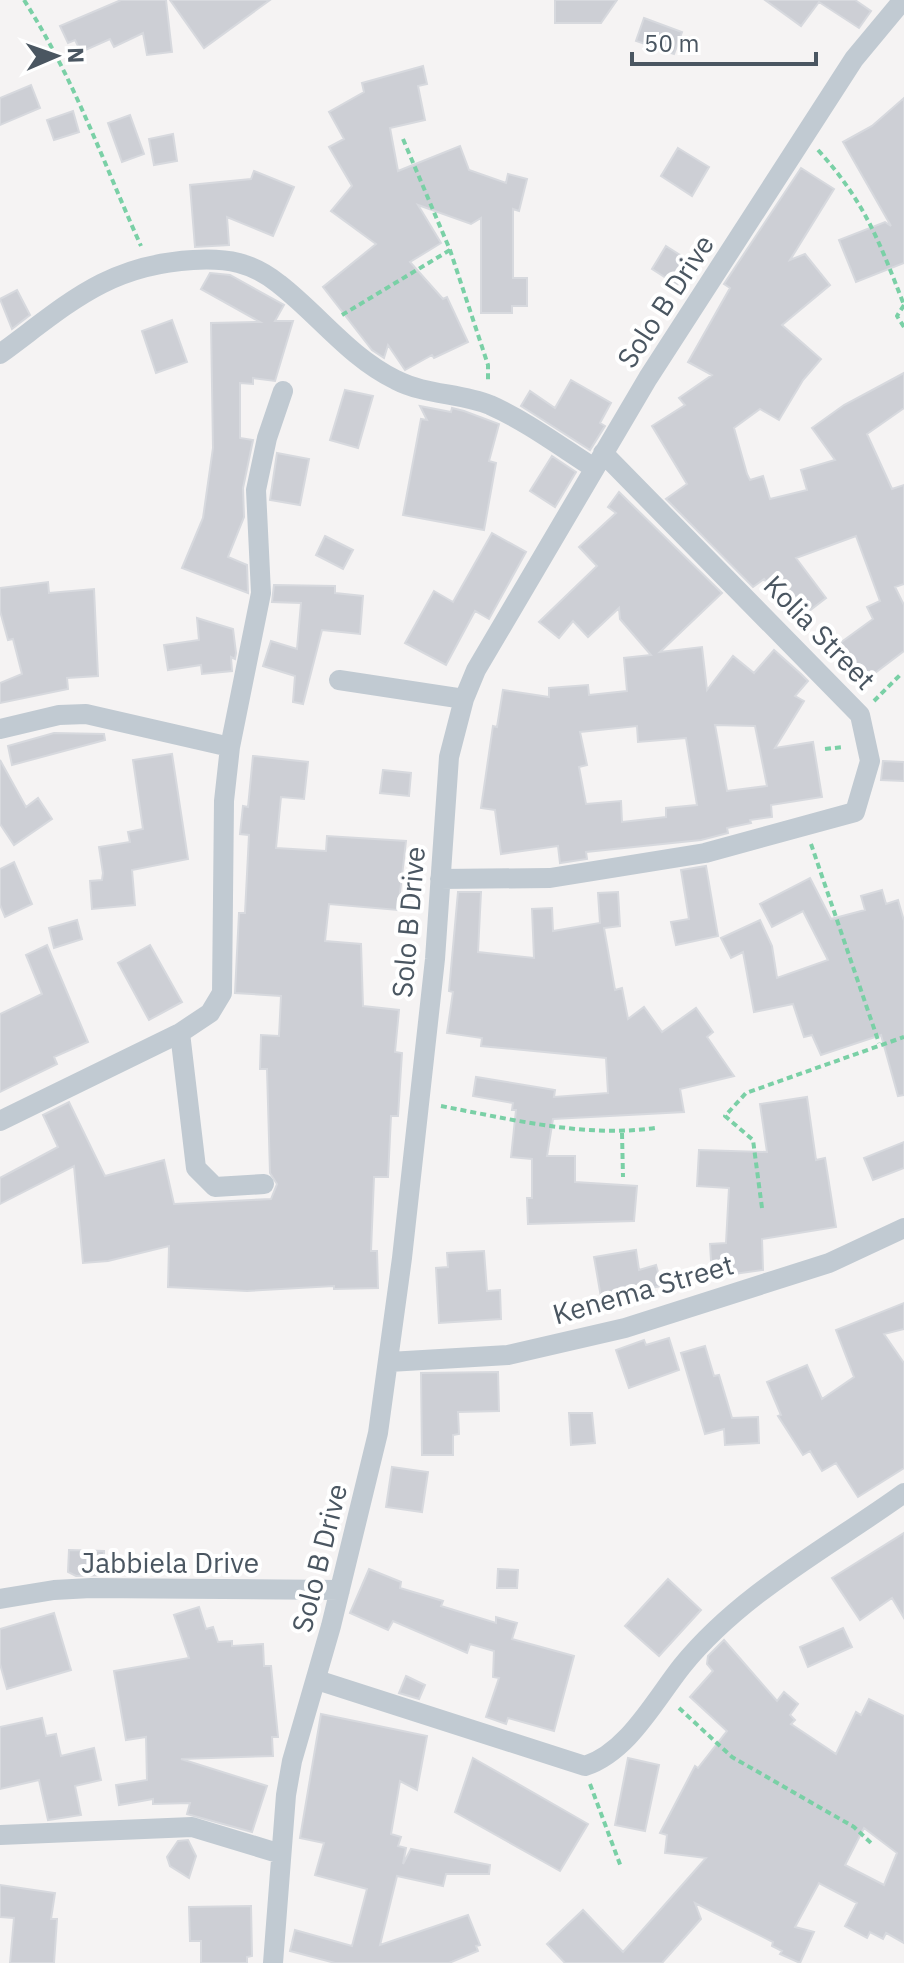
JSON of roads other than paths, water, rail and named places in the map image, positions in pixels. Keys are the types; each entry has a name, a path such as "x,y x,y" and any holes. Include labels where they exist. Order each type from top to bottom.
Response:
{"street":[{"name":"Solo B Drive","path":"273,1963 292,1761 340,1590 378,1433 389,1362 419,1102 449,757 464,699 476,670 655,366 854,59 903,0"},
{"name":"Kolia Street","path":"0,354 82,293 116,275 149,265 211,259 240,262 260,270 362,360 397,381 489,405 599,461 860,715 870,761 855,812 705,853 627,863 550,878 440,879"},
{"path":"0,1121 180,1033 210,1013 222,993 224,801 230,747 261,593 256,490 267,438 283,391"},
{"path":"339,680 464,699"},
{"path":"0,729 59,715 86,714 230,747"},
{"path":"180,1033 196,1168 215,1187 264,1184"},
{"name":"Kenema Street","path":"389,1362 508,1355 625,1328 829,1263 904,1228"},
{"path":"317,1680 585,1766 605,1757 620,1745 684,1664 753,1598 904,1493"},
{"name":"Jabbiela Drive","path":"0,1599 54,1590 91,1588 340,1590"},
{"path":"0,1835 192,1827 281,1854"}]}
